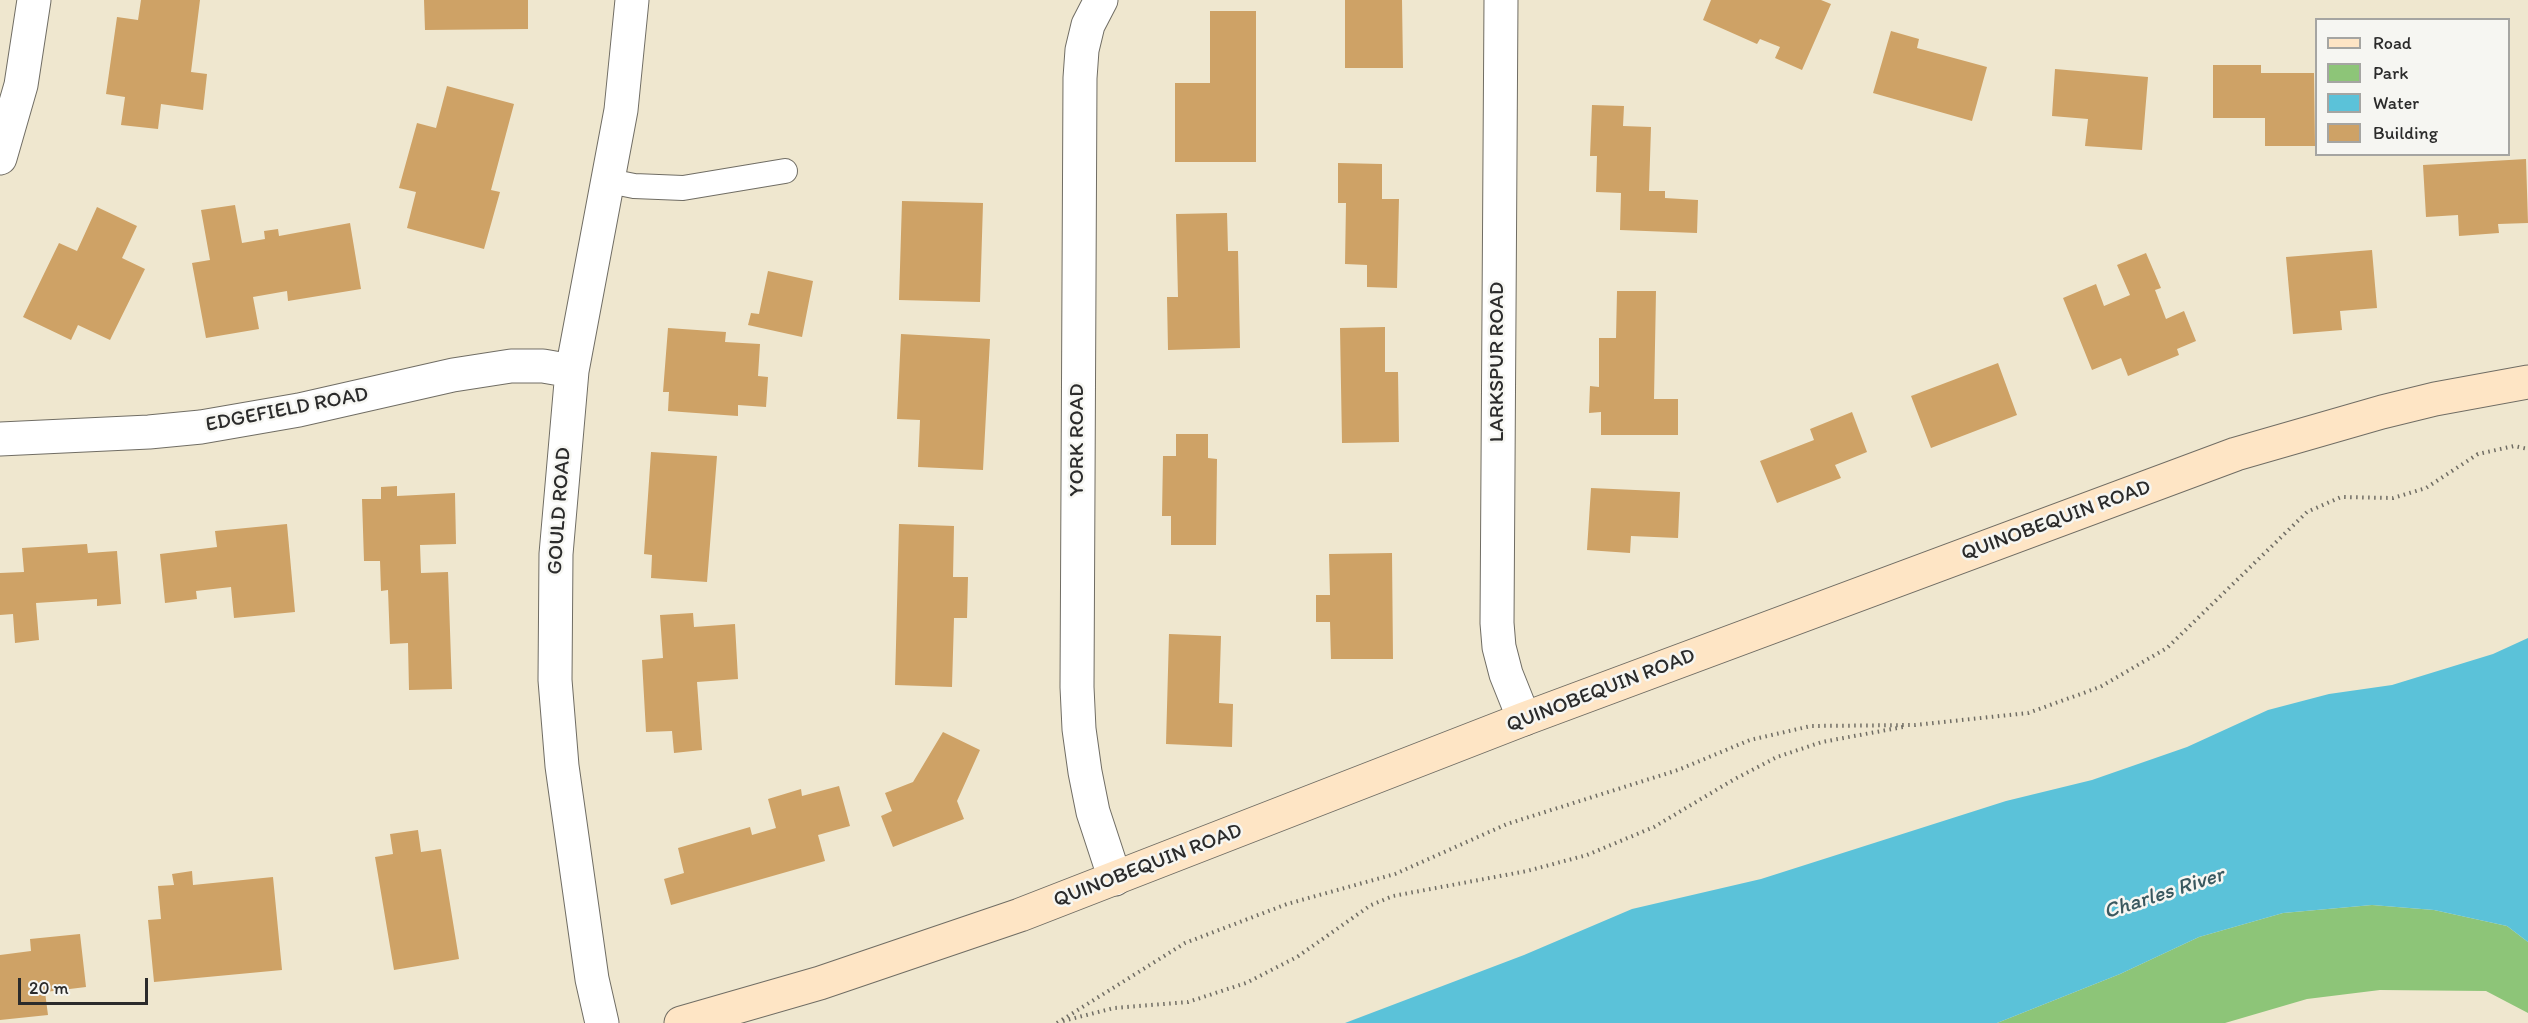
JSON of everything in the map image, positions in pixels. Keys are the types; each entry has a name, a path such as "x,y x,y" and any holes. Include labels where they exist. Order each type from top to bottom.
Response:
{"main road":[{"name":"QUINOBEQUIN ROAD","path":"681,1023 820,983 948,941 1115,879 1524,719 2236,454 2382,412 2435,399 2528,382"}],"street":[{"path":"0,158 21,85 34,0"},
{"name":"GOULD ROAD","path":"602,1023 592,979 566,809 555,680 556,554 572,371 609,181 629,52 632,0"},
{"name":"YORK ROAD","path":"1101,0 1088,24 1082,50 1080,78 1077,687 1084,772 1093,812 1115,879"},
{"name":"LARKSPUR ROAD","path":"1501,0 1497,623 1499,647 1506,674 1524,719"},
{"name":"EDGEFIELD ROAD","path":"0,439 149,432 201,427 300,410 453,375 511,366 543,366 572,371"}],"lane":[{"path":"609,181 634,186 682,188 785,171"}],"path":[{"path":"1059,1022 1114,1008 1188,1002 1246,983 1297,957 1371,904 1394,896 1527,871 1587,855 1654,828 1733,780 1777,757 1822,742 1915,725 2028,713 2100,687 2167,648 2307,512 2341,497 2393,498 2426,488 2478,454 2514,446 2528,449"},
{"path":"1059,1022 1185,943 1287,904 1395,874 1507,824 1678,770 1750,740 1811,726 1915,725"}],"green space":[{"path":"2372,905 2434,910 2507,926 2528,942 2528,1013 2486,991 2380,990 2307,999 2225,1023 1997,1023 2120,974 2199,937 2283,913"}],"water":[{"name":"Charles River","path":"2528,638 2528,942 2507,926 2434,910 2372,905 2283,913 2199,937 2120,974 1997,1023 1345,1023 1524,955 1632,909 1761,879 2006,801 2092,780 2187,747 2268,710 2329,694 2392,685 2493,654"}],"building":[{"path":"141,0 200,0 191,72 207,74 203,110 161,104 158,129 121,125 125,97 106,94 117,17 138,20"},
{"path":"424,0 528,0 528,29 425,30"},
{"path":"1345,0 1402,0 1403,68 1345,68"},
{"path":"1711,0 1821,0 1831,4 1802,70 1775,58 1780,47 1760,39 1757,44 1703,20"},
{"path":"1210,11 1256,11 1256,162 1175,162 1175,83 1210,83"},
{"path":"1891,31 1919,39 1917,48 1987,67 1972,121 1873,93"},
{"path":"2213,65 2261,65 2261,73 2314,73 2315,146 2265,146 2265,118 2213,118"},
{"path":"2055,69 2148,77 2142,150 2085,146 2088,119 2052,116"},
{"path":"447,86 514,104 491,190 500,192 484,249 407,228 416,192 399,188 417,123 436,128"},
{"path":"1592,105 1624,106 1623,126 1651,127 1649,191 1665,191 1665,198 1698,200 1697,233 1620,230 1621,193 1596,192 1597,156 1590,156"},
{"path":"2526,159 2528,223 2498,224 2499,233 2459,236 2458,215 2426,217 2423,165"},
{"path":"1338,163 1382,164 1382,199 1399,199 1397,288 1367,287 1367,265 1345,264 1346,203 1338,203"},
{"path":"902,201 983,203 980,302 899,300"},
{"path":"235,205 242,243 265,239 264,231 278,229 279,236 350,223 361,289 288,301 287,291 253,297 259,329 206,338 192,263 210,260 201,210"},
{"path":"97,207 137,226 122,258 145,269 110,340 78,325 71,340 23,317 59,243 77,251"},
{"path":"1227,213 1228,251 1238,251 1240,348 1168,350 1167,297 1178,297 1176,214"},
{"path":"2372,250 2377,308 2340,311 2342,330 2293,334 2286,257"},
{"path":"2146,253 2161,288 2155,290 2166,319 2184,311 2196,341 2177,349 2179,355 2128,376 2121,358 2092,370 2063,298 2096,284 2104,306 2130,295 2117,265"},
{"path":"768,271 813,281 802,337 748,325 751,313 759,314"},
{"path":"1617,291 1656,291 1654,399 1678,399 1678,435 1601,435 1601,412 1589,413 1590,386 1599,387 1599,338 1616,338"},
{"path":"1385,327 1385,372 1398,372 1399,442 1342,443 1340,328"},
{"path":"668,328 726,332 725,342 760,344 758,376 768,377 766,407 738,405 738,416 668,411 669,392 663,392"},
{"path":"901,334 990,339 983,470 918,467 920,420 897,419"},
{"path":"1998,363 2017,415 1931,448 1911,396"},
{"path":"1852,412 1867,452 1835,465 1841,478 1777,503 1760,461 1814,440 1810,429"},
{"path":"1176,434 1208,434 1208,458 1217,459 1216,545 1171,545 1171,516 1162,516 1163,456 1176,456"},
{"path":"651,452 717,456 707,582 651,578 652,555 644,554"},
{"path":"397,486 397,496 455,493 456,544 420,545 421,573 448,572 452,689 409,690 408,643 390,644 388,590 381,591 380,561 364,561 362,499 381,499 381,487"},
{"path":"1591,488 1680,492 1678,538 1631,536 1630,553 1587,550"},
{"path":"287,524 295,612 234,618 231,587 196,591 197,599 165,603 160,554 217,547 215,531"},
{"path":"899,524 954,526 953,577 968,577 967,618 954,618 952,687 895,685"},
{"path":"87,544 88,553 117,551 121,604 97,606 97,599 36,603 39,640 15,643 13,614 0,615 0,573 24,572 22,548"},
{"path":"1392,553 1393,659 1331,659 1330,622 1316,622 1316,595 1330,595 1329,554"},
{"path":"693,613 694,627 735,624 738,679 697,682 702,750 674,753 672,731 646,732 642,660 663,658 660,615"},
{"path":"1169,634 1221,636 1219,703 1233,704 1232,747 1166,744"},
{"path":"943,732 980,750 957,801 964,819 893,847 881,816 892,811 885,793 913,782"},
{"path":"839,786 850,826 818,835 825,861 671,905 664,879 684,873 678,848 750,827 752,835 776,828 768,799 801,789 802,796"},
{"path":"418,830 421,852 441,849 459,959 394,970 375,857 393,854 390,834"},
{"path":"192,871 193,885 273,877 282,970 154,982 148,920 161,919 158,886 174,885 172,874"},
{"path":"80,934 86,987 45,992 48,1015 0,1020 0,955 31,951 30,939"}]}
